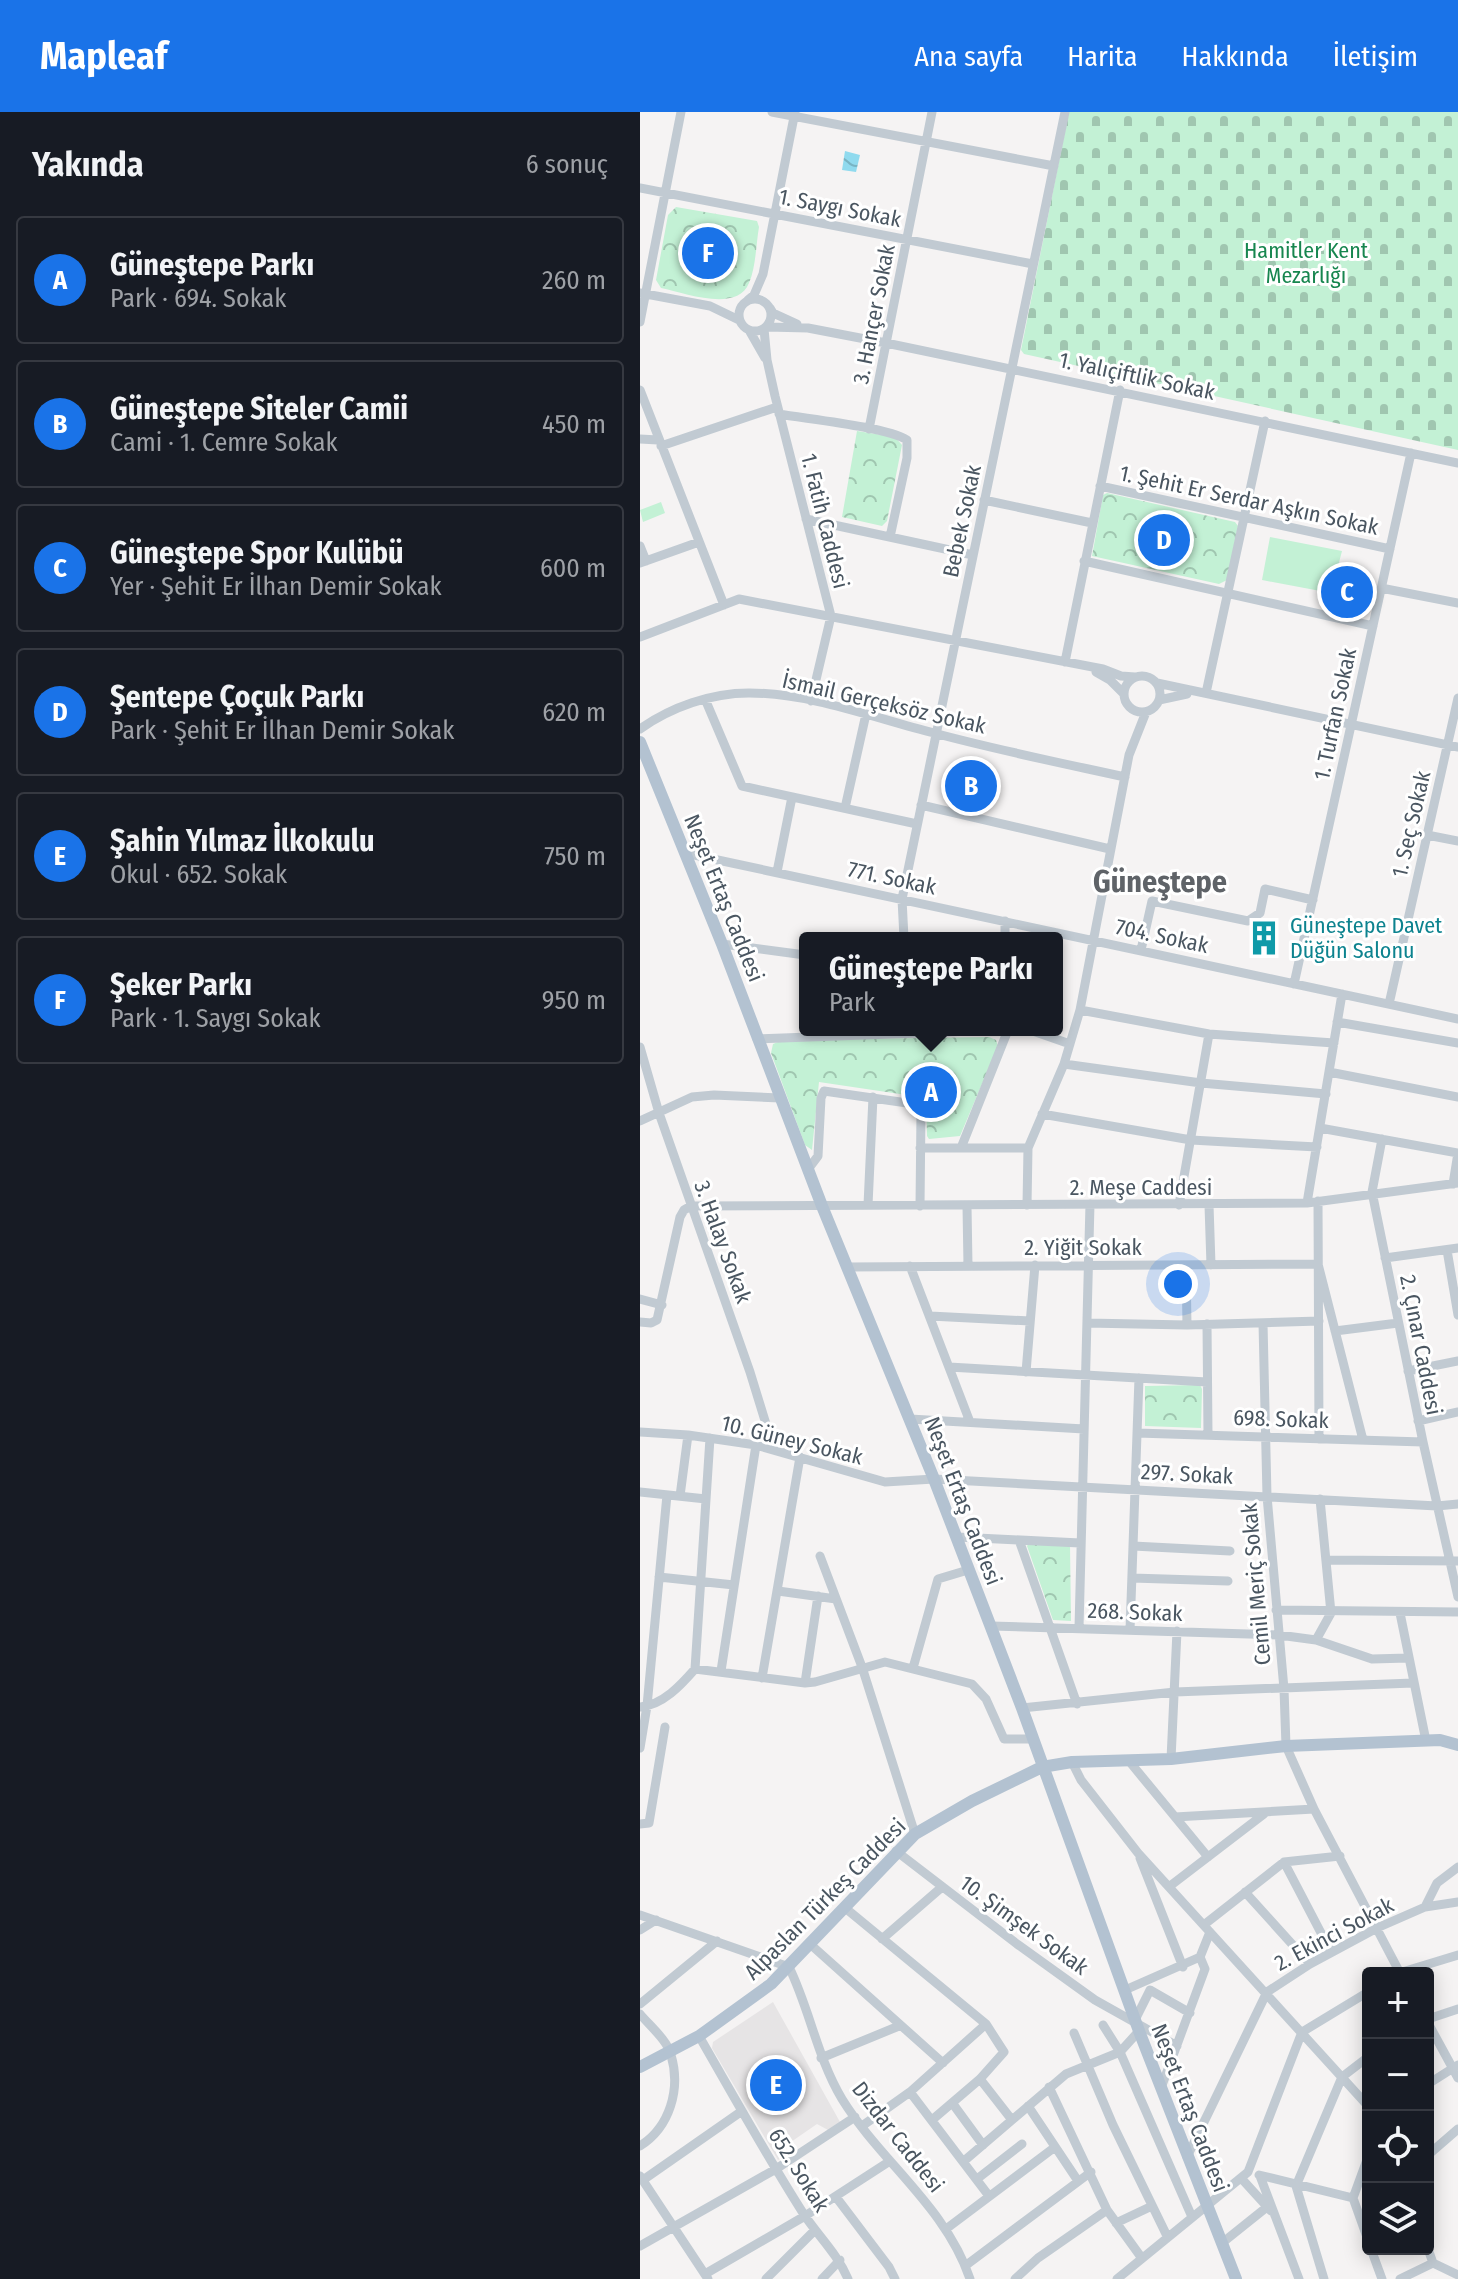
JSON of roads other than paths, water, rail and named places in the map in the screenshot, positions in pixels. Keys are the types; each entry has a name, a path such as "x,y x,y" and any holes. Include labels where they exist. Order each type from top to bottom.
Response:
{"main road":[{"name":"Neşet Ertaş Caddesi","path":"640,742 722,944 822,1206 957,1537 1137,2026 1236,2279"},
{"path":"1440,1740 1458,1735"},
{"name":"Alpaslan Türkeş Caddesi","path":"640,2067 699,2036 739,2010 789,1967 915,1834 972,1801 1042,1767 1072,1762 1171,1759 1286,1746 1440,1740"},
{"path":"1440,1740 1458,1745"}],"street":[{"path":"640,322 643,293 681,112"},
{"path":"772,112 1054,166"},
{"name":"3. Hançer Sokak","path":"869,429 932,112"},
{"name":"Bebek Sokak","path":"904,932 902,899 1065,112"},
{"path":"739,320 740,308 754,295 763,274 795,114"},
{"name":"1. Saygı Sokak","path":"640,188 1033,264"},
{"path":"763,274 771,318 765,328 767,360"},
{"path":"643,293 710,306 737,305 758,299 778,316 808,328"},
{"path":"710,306 739,320 749,330 767,360"},
{"path":"749,330 808,328"},
{"name":"1. Yalıçiftlik Sokak","path":"808,328 1120,390 1458,463"},
{"name":"1. Fatih Caddesi","path":"767,360 831,616 1135,677"},
{"path":"640,390 724,605"},
{"path":"1065,662 1120,390"},
{"path":"640,439 660,443 778,410 900,436 907,440 908,447 890,537"},
{"path":"1202,692 1229,593 1265,421"},
{"name":"1. Turfan Sokak","path":"1294,984 1411,453"},
{"name":"1. Şehit Er Serdar Aşkın Sokak","path":"1100,486 1390,549"},
{"path":"984,500 1092,523"},
{"path":"806,519 973,555"},
{"path":"640,546 643,562 699,542"},
{"path":"1084,561 1373,626"},
{"path":"1381,588 1458,603"},
{"path":"640,637 739,599 831,616 811,701"},
{"path":"1027,1205 1028,1148 1064,1064 1080,1010 1133,725 1123,693 1094,669"},
{"path":"1123,693 1127,683 1135,677 1147,676 1157,683 1453,746"},
{"path":"1157,683 1159,700"},
{"path":"1129,755 1146,712 1159,700 1202,692"},
{"name":"İsmail Gerçeksöz Sokak","path":"640,729 656,717 705,699 748,693 811,701 936,734 1125,777"},
{"name":"1. Seç Sokak","path":"1389,1004 1427,835 1453,746 1458,698"},
{"path":"705,699 742,786 917,824"},
{"path":"1129,707 1146,712"},
{"path":"845,808 866,714"},
{"path":"777,872 792,797"},
{"path":"921,805 1110,849"},
{"path":"1427,835 1458,841"},
{"name":"771. Sokak","path":"685,853 1058,932"},
{"path":"1141,950 1152,901 1248,921 1260,913 1265,889 1313,900"},
{"path":"1005,921 1005,932"},
{"name":"771. Sokak","path":"1063,933 1092,939"},
{"name":"704. Sokak","path":"1092,939 1458,1019"},
{"path":"722,944 799,954"},
{"path":"1319,1439 1318,1264 1313,1202 1317,1147 1342,994"},
{"path":"1080,1010 1209,1034 1334,1043"},
{"path":"1337,1022 1458,1043"},
{"path":"1179,1205 1209,1034"},
{"path":"757,1039 814,1036"},
{"path":"961,1148 1006,1036"},
{"path":"1047,1036 1070,1044"},
{"name":"3. Halay Sokak","path":"640,1047 644,1080 659,1113 750,1372 774,1450"},
{"path":"1064,1064 1201,1083 1326,1094"},
{"path":"1329,1072 1458,1097"},
{"path":"809,1168 818,1156 822,1092 829,1090 919,1107 920,1206"},
{"path":"640,1121 692,1097 780,1098"},
{"path":"868,1205 873,1097"},
{"path":"1042,1114 1191,1140 1317,1147"},
{"path":"1320,1128 1458,1153 1455,1183"},
{"path":"1372,1192 1382,1139"},
{"path":"920,1148 1028,1148"},
{"name":"2. Meşe Caddesi","path":"691,1206 1313,1202 1455,1183"},
{"name":"2. Çınar Caddesi","path":"1372,1192 1418,1421 1437,1506 1454,1562 1458,1597"},
{"path":"1079,1628 1090,1204"},
{"path":"1209,1205 1211,1265"},
{"path":"640,1322 657,1320 680,1217 691,1206"},
{"path":"967,1206 968,1266"},
{"path":"1385,1258 1458,1248"},
{"path":"1447,1250 1458,1315"},
{"path":"1318,1264 1363,1440"},
{"name":"2. Yiğit Sokak","path":"847,1267 1318,1264"},
{"path":"1026,1372 1035,1265"},
{"path":"1186,1265 1187,1325"},
{"path":"910,1266 970,1422"},
{"path":"640,1299 662,1305"},
{"path":"930,1316 1030,1321"},
{"path":"1087,1323 1187,1325 1319,1321"},
{"name":"Cemil Meriç Sokak","path":"1263,1323 1267,1496 1286,1746"},
{"path":"1335,1331 1398,1323"},
{"path":"1207,1324 1208,1435"},
{"path":"1408,1371 1458,1361"},
{"path":"949,1367 1207,1382"},
{"path":"1130,1630 1139,1378"},
{"path":"1418,1421 1458,1412"},
{"path":"910,1419 1084,1429"},
{"name":"10. Güney Sokak","path":"640,1432 756,1445 885,1482 934,1479"},
{"name":"698. Sokak","path":"1137,1433 1423,1442"},
{"path":"680,1496 688,1435"},
{"path":"643,1707 671,1693 695,1669 710,1438"},
{"path":"721,1671 756,1445"},
{"path":"762,1678 800,1457"},
{"name":"297. Sokak","path":"934,1479 1437,1506 1458,1504"},
{"path":"640,1492 706,1499"},
{"path":"640,1748 667,1495"},
{"path":"1316,1640 1331,1613 1320,1499"},
{"path":"957,1537 1080,1543"},
{"path":"1019,1540 1077,1704"},
{"path":"1133,1546 1230,1551"},
{"path":"820,1556 862,1667 915,1834"},
{"path":"1326,1560 1454,1562"},
{"path":"913,1668 938,1579 968,1570"},
{"path":"659,1577 734,1585"},
{"path":"1132,1578 1228,1581"},
{"path":"778,1591 836,1599"},
{"path":"805,1683 818,1596"},
{"path":"1276,1610 1458,1612"},
{"path":"1400,1613 1426,1741"},
{"name":"268. Sokak","path":"991,1626 1279,1635 1316,1640 1372,1659 1408,1658"},
{"path":"1171,1759 1177,1631"},
{"path":"695,1669 805,1683 885,1662 972,1684 986,1699 1004,1739 1033,1739"},
{"path":"1022,1708 1175,1692 1413,1683"},
{"path":"640,1824 649,1823 665,1727"},
{"path":"1286,1746 1314,1809 1397,1967"},
{"path":"1129,1761 1208,1857"},
{"path":"1072,1762 1081,1780 1138,1853 1362,2099"},
{"path":"1175,1817 1314,1809"},
{"path":"1170,1886 1264,1814"},
{"name":"10. Şimşek Sokak","path":"896,1851 1095,2000 1177,2046"},
{"path":"1138,1853 1183,1967"},
{"path":"1161,2089 1205,1969 1200,1957 1208,1928 1245,1892 1284,1862 1340,1856"},
{"path":"1284,1862 1331,1952"},
{"path":"1425,1907 1437,1883 1458,1867"},
{"path":"882,1939 942,1887"},
{"path":"1245,1892 1310,1964"},
{"name":"2. Ekinci Sokak","path":"1187,2157 1267,1992 1310,1964 1377,1928 1425,1907 1458,1902"},
{"path":"844,1907 986,2024 1004,2052 980,2079 932,2120"},
{"path":"640,1915 789,1967"},
{"path":"640,1930 656,1920"},
{"path":"640,2004 717,1941"},
{"path":"810,1944 943,2063"},
{"path":"1419,1967 1458,1955"},
{"path":"1125,1990 1200,1957"},
{"name":"Dizdar Caddesi","path":"789,1967 821,2058 855,2117 946,2229 970,2279"},
{"path":"964,2161 1066,2074 1120,2052 1137,2026 1150,1990 1190,2013"},
{"path":"1117,2279 1245,2175 1302,2032 1362,1996"},
{"path":"1434,2019 1458,2009"},
{"path":"640,2014 671,2052 674,2081 666,2122 640,2146"},
{"path":"862,2126 910,2092 986,2024"},
{"path":"1103,2025 1120,2052 1192,2217"},
{"path":"821,2058 899,2026"},
{"path":"1434,2031 1455,2066 1458,2078"},
{"path":"1074,2033 1167,2236"},
{"name":"652. Sokak","path":"699,2036 776,2169 805,2216 840,2260 848,2279"},
{"path":"1324,2279 1296,2186 1342,2077 1362,2062"},
{"path":"1434,2080 1455,2066"},
{"path":"980,2079 1012,2120"},
{"path":"1049,2087 1107,2210 1141,2257"},
{"path":"910,2092 989,2196"},
{"path":"953,2104 983,2145"},
{"path":"1028,2106 1078,2181"},
{"path":"742,2111 641,2178 706,2277 890,2161"},
{"path":"640,2246 776,2169 855,2117"},
{"path":"1434,2150 1458,2129"},
{"path":"977,2179 1022,2144"},
{"path":"946,2229 1055,2147"},
{"path":"965,2266 1091,2172"},
{"path":"1362,2173 1353,2198 1362,2223"},
{"path":"1245,2175 1353,2198"},
{"path":"1245,2175 1276,2216"},
{"path":"1260,2176 1299,2279"},
{"path":"836,2197 895,2279"},
{"path":"1116,2223 1152,2206"},
{"path":"1222,2243 1267,2207"},
{"path":"1015,2279 1038,2258 1107,2210"},
{"path":"766,2279 815,2230"},
{"path":"1373,2255 1382,2279"},
{"path":"1430,2255 1433,2263 1458,2275"},
{"path":"822,2279 840,2260"},
{"path":"1400,2279 1433,2263"}],"water":[{"path":"845,151 860,155 856,172 842,170"}],"place":[{"name":"Şeker Parkı","path":"708,253"},
{"name":"Şentepe Çoçuk Parkı","path":"1164,540"},
{"name":"Güneştepe Spor Kulübü","path":"1347,592"},
{"name":"Güneştepe Siteler Camii","path":"971,786"},
{"name":"Güneştepe Davet Düğün Salonu","path":"1264,938"},
{"name":"Güneştepe Parkı","path":"931,1092"},
{"name":"Şahin Yılmaz İlkokulu","path":"776,2085"}],"district":[{"name":"Güneştepe","path":"1160,882"}],"park label":[{"name":"Hamitler Kent Mezarlığı","path":"1306,262"}]}
